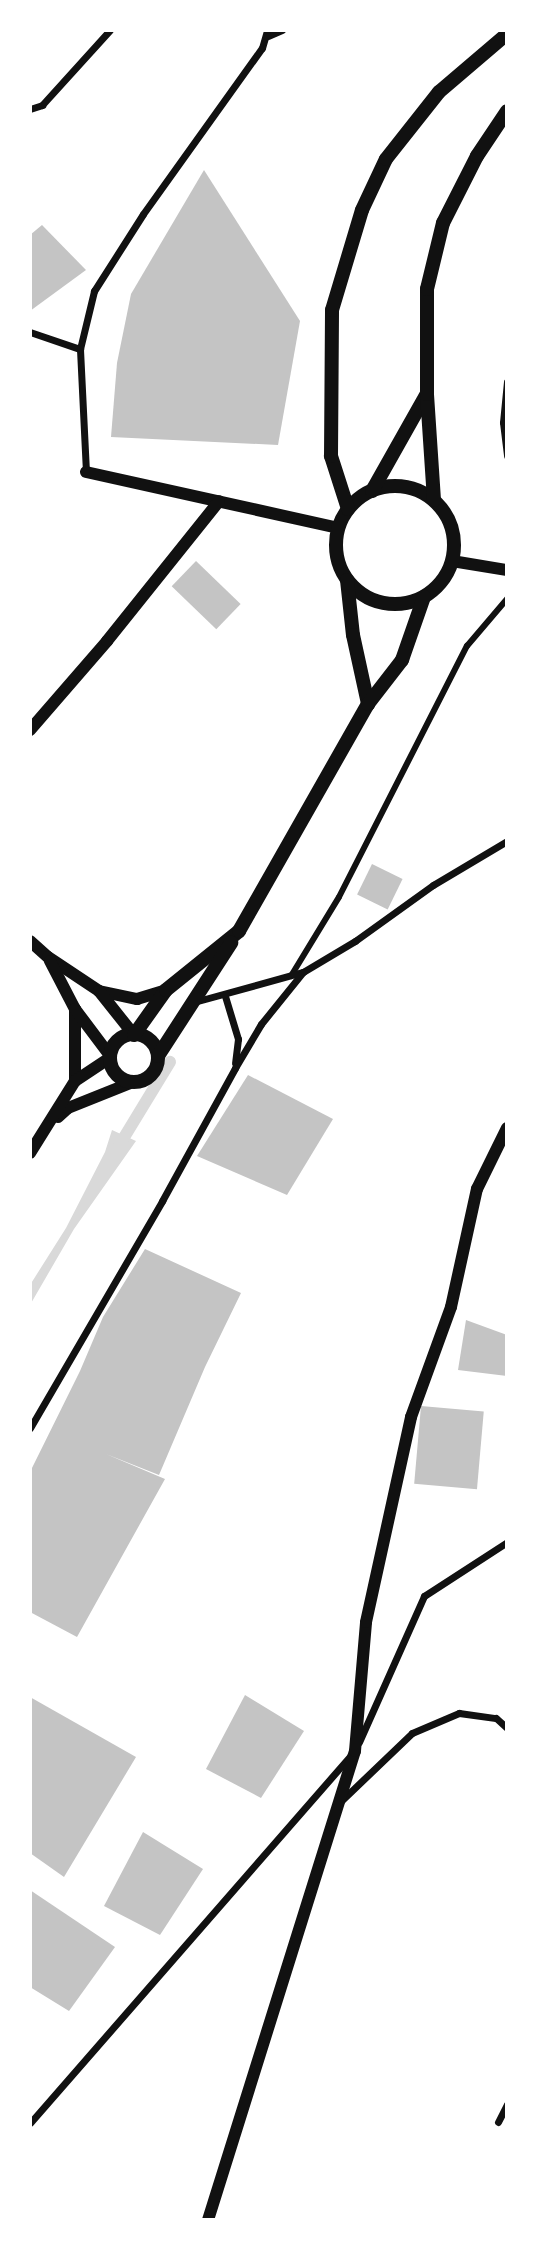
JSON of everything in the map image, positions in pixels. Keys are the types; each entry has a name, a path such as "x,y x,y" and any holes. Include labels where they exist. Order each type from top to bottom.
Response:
{"main road":[{"path":"348,509 331,456 332,310 362,210 386,159 439,92 507,34"},
{"path":"434,500 427,394 427,289 443,223 477,156 507,113"},
{"path":"368,704 353,635 347,580 338,561 338,527 348,509 372,491 427,394"},
{"path":"347,580 374,600 408,603 424,597 446,576 452,562 455,545 452,528 446,513 434,500 404,487 372,491"},
{"path":"158,1056 149,1040 134,1035 121,1039 111,1057 111,1065 119,1077 133,1082 141,1081 154,1072 158,1056 239,931 368,704 402,660 424,597"},
{"path":"134,1035 166,990 239,931"}],"street":[{"path":"30,109 42,105 110,30"},
{"path":"282,30 267,33 94,291 80,349 86,471 338,527"},
{"path":"30,332 80,349"},
{"path":"507,382 502,423 507,457"},
{"path":"30,730 107,640 219,500"},
{"path":"452,562 507,570"},
{"path":"290,976 339,897 398,775 467,646 507,600"},
{"path":"193,1003 303,972 355,941 433,885 507,841"},
{"path":"30,941 48,957 99,992 134,1035"},
{"path":"30,1153 75,1081 111,1057 75,1009 48,957"},
{"path":"30,1428 261,1024 303,972"},
{"path":"99,992 137,999 166,990"},
{"path":"225,996 238,1040 235,1068"},
{"path":"75,1009 75,1081"},
{"path":"47,1128 68,1108 133,1082"},
{"path":"30,2123 355,1751 366,1622 411,1417 451,1307 477,1189 507,1128"},
{"path":"208,2220 355,1751 424,1596 507,1542"},
{"path":"338,1804 412,1733 459,1713 496,1718 507,1728"},
{"path":"498,2122 507,2104"}],"shaded area":[{"path":"112,1130 136,1141 74,1229 30,1305 30,1285 66,1228 105,1152"}],"building":[{"path":"204,170 300,321 278,445 111,437 117,363 131,294"},
{"path":"42,225 86,270 30,311 30,235"},
{"path":"196,561 241,604 216,629 172,586"},
{"path":"372,864 403,879 388,909 357,895"},
{"path":"248,1075 333,1119 287,1195 197,1156"},
{"path":"145,1249 241,1293 205,1367 159,1475 106,1454 165,1479 77,1637 30,1612 30,1472 80,1371 103,1317"},
{"path":"466,1320 507,1335 507,1376 458,1370"},
{"path":"421,1406 484,1411 477,1489 414,1484"},
{"path":"245,1695 304,1731 261,1798 206,1769"},
{"path":"30,1697 136,1757 64,1877 30,1853"},
{"path":"143,1832 203,1869 160,1935 104,1906"},
{"path":"30,1890 115,1947 69,2011 30,1987"}],"waterway":[{"path":"117,1149 170,1062"}]}
